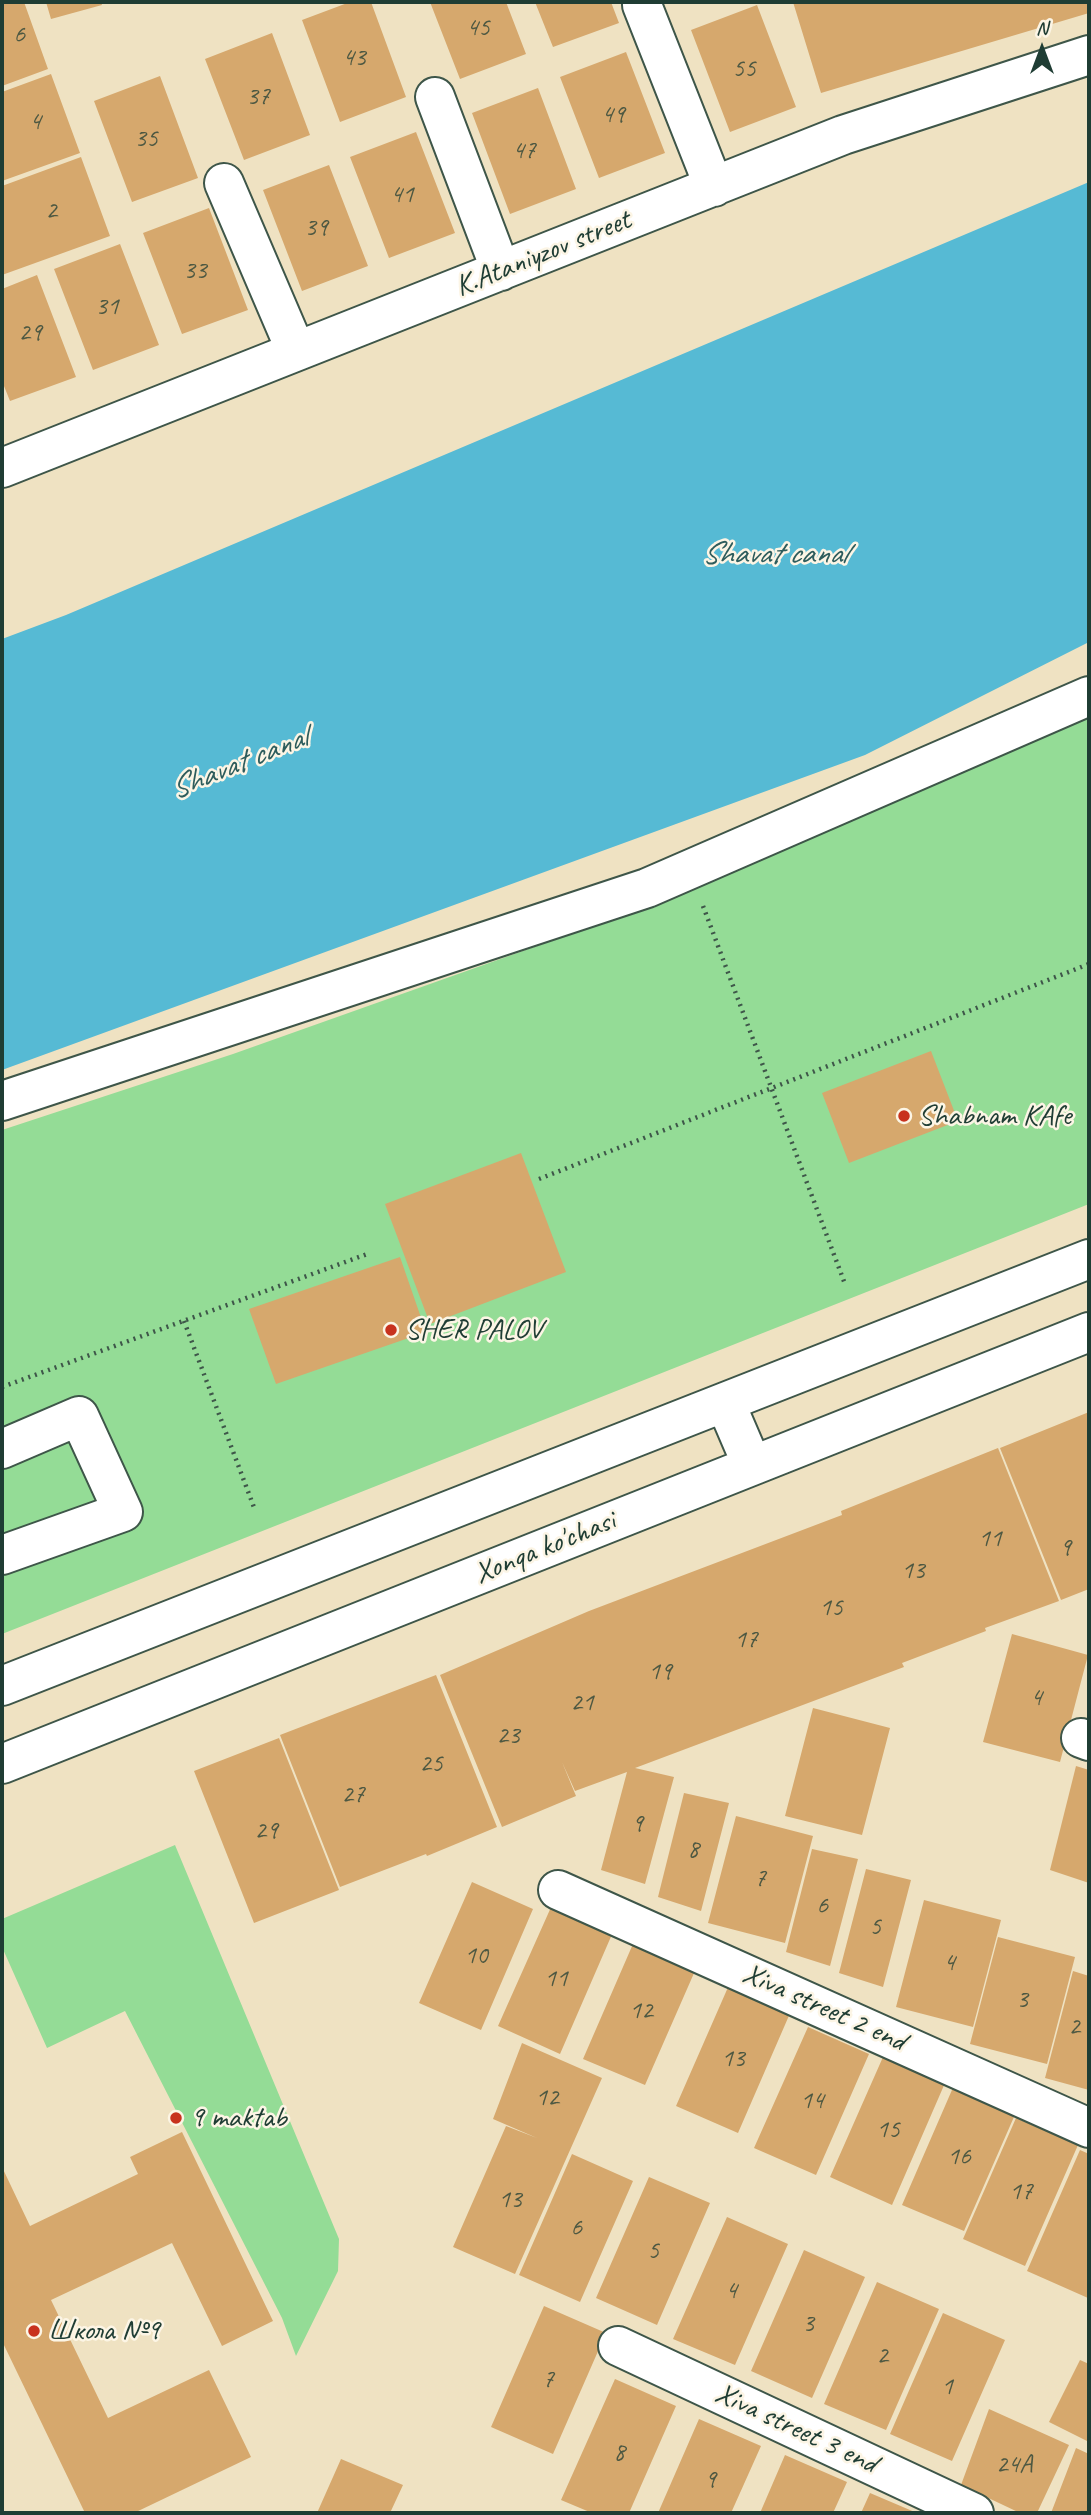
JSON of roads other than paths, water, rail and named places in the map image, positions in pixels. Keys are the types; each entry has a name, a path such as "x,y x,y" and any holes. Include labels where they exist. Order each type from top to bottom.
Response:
{"street":[{"path":"642,5 714,187"},
{"name":"K.Ataniyzov street","path":"2,468 843,135 1089,55"},
{"path":"435,97 501,271"},
{"path":"224,183 296,351"},
{"path":"2,1101 647,887 1089,696"},
{"path":"2,1686 1089,1259"},
{"name":"Xonqa ko'chasi","path":"2,1764 1089,1332"},
{"path":"725,1402 752,1465"},
{"path":"2,1449 79,1416 123,1512 2,1555"},
{"name":"Xiva street 2 end","path":"558,1890 1089,2128"},
{"name":"Xiva street 3 end","path":"618,2346 974,2513"}],"water":[{"name":"Shavat canal","path":"1089,182 1089,642 865,755 2,1070 2,639 66,615"}],"place":[{"name":"Shabnam KAfe","path":"904,1116"},
{"name":"SHER PALOV","path":"391,1330"},
{"name":"9 maktab","path":"176,2118"},
{"name":"Школа №9","path":"34,2331"}]}
